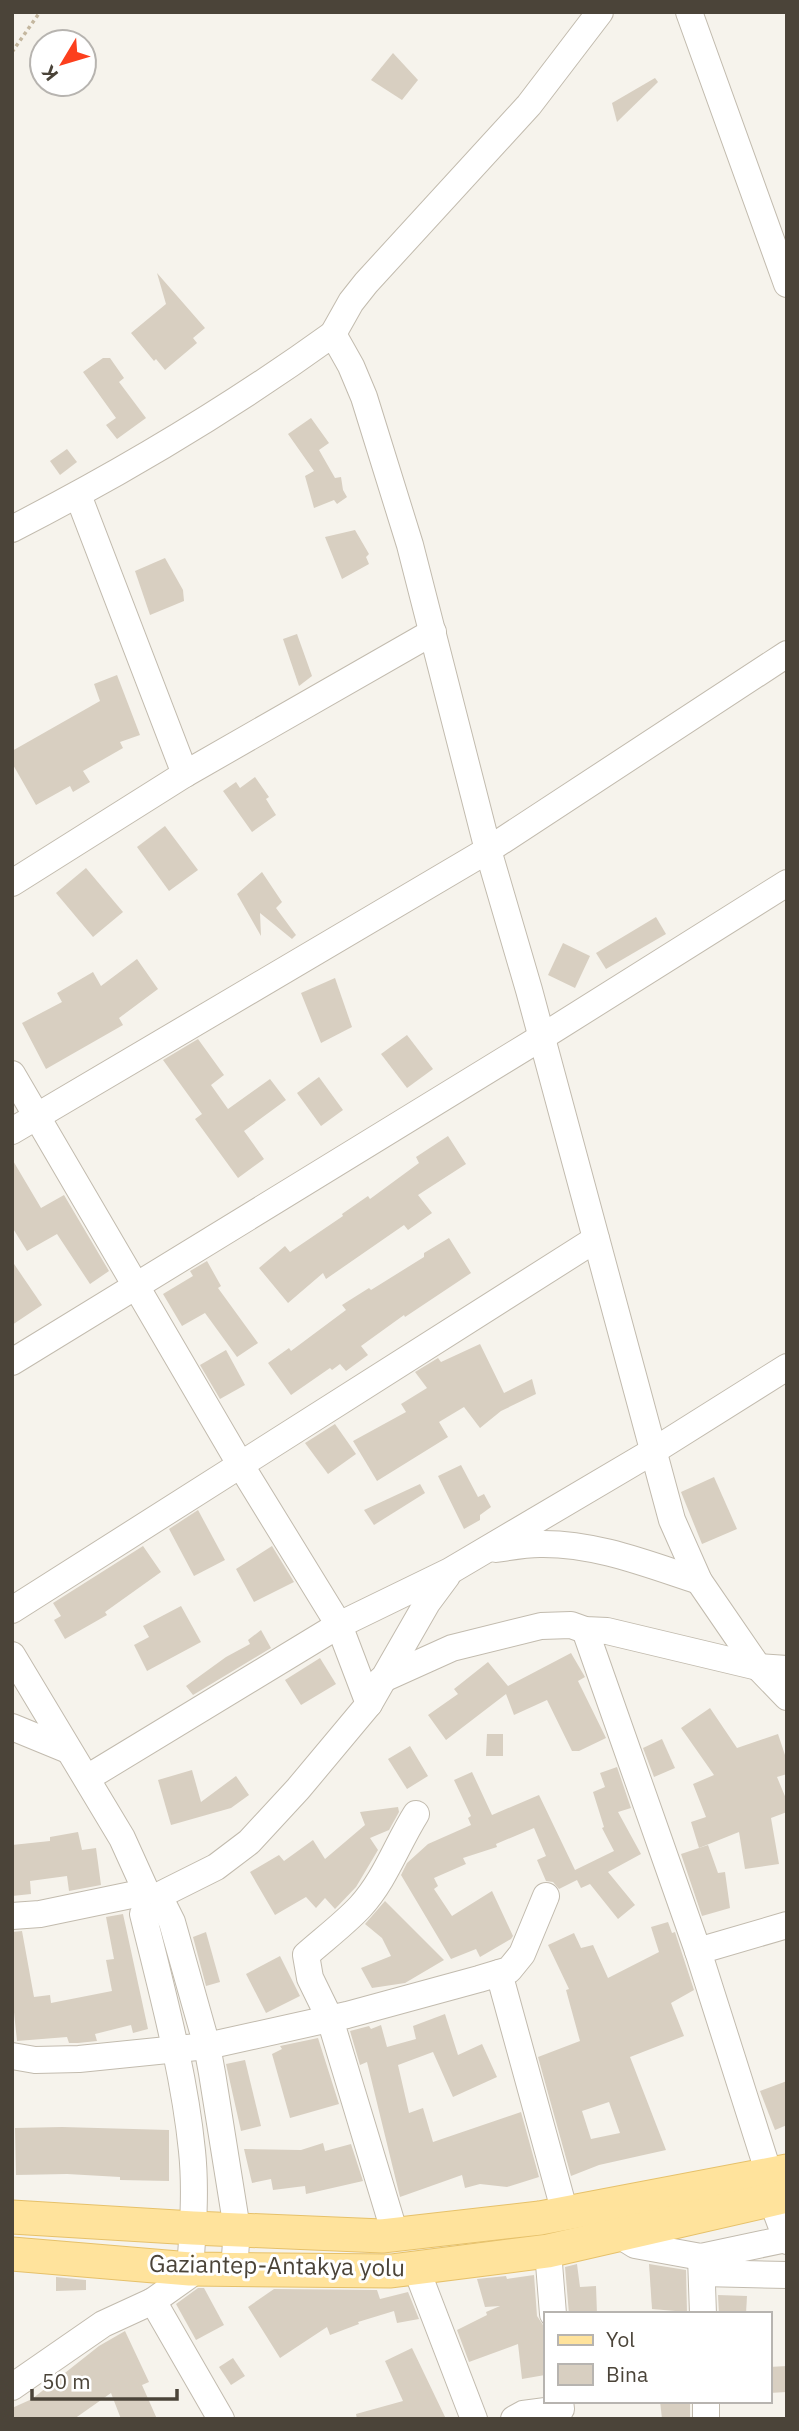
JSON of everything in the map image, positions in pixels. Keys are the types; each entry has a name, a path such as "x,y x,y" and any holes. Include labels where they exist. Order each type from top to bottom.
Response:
{"main road":[{"name":"Gaziantep-Antakya yolu","path":"12,2217 382,2236 778,2185"},
{"name":"Gaziantep-Antakya yolu","path":"12,2254 194,2269 391,2271 548,2251 619,2235 778,2185"}],"street":[{"path":"12,529 78,495 165,444 333,334 351,302 366,283 528,105 600,12"},
{"path":"689,12 787,284"},
{"path":"333,334 364,397 410,545 488,850 542,1037 672,1520 699,1581 758,1667 787,1697"},
{"path":"78,495 185,774"},
{"path":"12,883 185,774 433,632"},
{"path":"12,1131 488,850 787,654"},
{"path":"12,1362 136,1284 264,1209 787,883"},
{"path":"12,1074 240,1464 339,1625 369,1704"},
{"path":"12,1610 596,1239"},
{"path":"87,1778 339,1625 450,1572 787,1367"},
{"path":"484,1551 539,1544 578,1547 618,1554 699,1581"},
{"path":"12,1916 149,1900 216,1867 249,1842 298,1789 369,1704 427,1603 450,1572"},
{"path":"381,1681 452,1648 541,1626 571,1625 758,1667 787,1669"},
{"path":"585,1630 778,2185 786,2240 701,2265"},
{"path":"12,1655 122,1838 149,1900 174,2050 186,2096 192,2154 194,2269 153,2301 103,2324 12,2387"},
{"path":"12,1727 68,1750"},
{"path":"394,2234 330,2019 310,1978 306,1955 361,1906 387,1870 401,1838 416,1814"},
{"path":"12,2071 13,2056 36,2060 79,2059 207,2046 330,2019 509,1970 522,1954 546,1896"},
{"path":"149,1900 172,1922 207,2046 237,2229 234,2270"},
{"path":"698,1951 787,1925"},
{"path":"499,1973 565,2213"},
{"path":"619,2235 635,2245 701,2265 787,2275"},
{"path":"548,2251 553,2312"},
{"path":"701,2265 703,2312"},
{"path":"416,2268 474,2419"},
{"path":"153,2301 221,2419"},
{"path":"514,2419 523,2414 561,2409 560,2403"}],"path":[{"path":"12,52 40,12"}],"building":[{"path":"393,53 418,80 402,100 371,80"},
{"path":"655,78 658,82 617,122 612,103"},
{"path":"157,273 205,328 193,338 197,343 165,370 131,333 166,304"},
{"path":"103,358 110,358 124,378 119,382 146,418 117,439 106,425 116,418 83,372"},
{"path":"311,418 329,443 319,450 335,478 341,477 347,497 337,504 334,500 314,508 305,476 314,471 288,434"},
{"path":"67,449 77,462 60,475 50,461"},
{"path":"355,530 369,554 366,557 369,564 342,579 325,537"},
{"path":"165,558 183,590 184,601 150,615 135,571"},
{"path":"297,634 312,676 299,686 283,639"},
{"path":"117,675 140,735 120,742 123,748 83,771 90,782 73,792 70,786 36,805 12,763 12,751 100,701 94,684"},
{"path":"255,777 269,797 266,799 276,815 252,832 223,791 236,782 240,788"},
{"path":"165,826 198,870 169,891 137,847"},
{"path":"86,868 123,912 93,937 56,893"},
{"path":"262,872 282,902 276,908 296,935 292,939 260,913 261,936 237,894"},
{"path":"656,917 666,934 606,969 596,953"},
{"path":"563,943 590,956 575,988 548,975"},
{"path":"137,959 158,989 119,1018 123,1025 46,1069 22,1023 62,1002 57,993 93,972 101,986"},
{"path":"335,978 352,1027 321,1043 301,993"},
{"path":"407,1035 433,1069 407,1088 381,1054"},
{"path":"198,1039 224,1075 211,1085 228,1109 270,1079 286,1100 244,1131 264,1159 238,1178 195,1119 202,1114 163,1060"},
{"path":"319,1077 343,1110 321,1126 297,1093"},
{"path":"448,1136 466,1164 418,1195 432,1213 408,1230 404,1225 326,1279 323,1273 288,1303 259,1268 285,1246 290,1252 368,1196 370,1199 419,1163 416,1157"},
{"path":"12,1159 41,1208 64,1195 109,1271 90,1284 57,1234 27,1251 12,1227"},
{"path":"449,1238 471,1273 361,1346 368,1355 346,1371 340,1364 332,1370 330,1368 291,1395 268,1363 289,1348 291,1351 346,1310 342,1305 424,1257 424,1253"},
{"path":"12,1261 42,1305 12,1325"},
{"path":"207,1261 221,1286 218,1288 258,1343 237,1357 205,1313 182,1326 163,1294 193,1276 190,1271"},
{"path":"480,1344 504,1393 532,1379 536,1394 501,1411 480,1428 464,1407 439,1422 448,1437 377,1481 353,1441 406,1412 401,1404 427,1388 415,1372 438,1358 441,1362"},
{"path":"226,1350 245,1385 220,1399 200,1365"},
{"path":"335,1424 356,1454 328,1474 305,1443"},
{"path":"461,1465 478,1497 484,1494 491,1507 480,1515 480,1520 464,1529 438,1476"},
{"path":"714,1477 737,1529 702,1544 681,1492"},
{"path":"420,1484 425,1493 374,1525 364,1510"},
{"path":"198,1510 225,1560 194,1576 169,1529"},
{"path":"143,1546 161,1572 105,1612 107,1615 65,1639 54,1620 61,1616 53,1603"},
{"path":"272,1546 294,1582 254,1602 236,1569"},
{"path":"181,1606 201,1642 147,1671 134,1645 149,1637 143,1626"},
{"path":"261,1630 271,1648 193,1695 186,1686 226,1657 250,1644 248,1640"},
{"path":"571,1653 585,1677 578,1681 606,1738 579,1751 572,1751 547,1700 514,1715 506,1694 446,1740 428,1715 458,1694 454,1689 488,1662 508,1686"},
{"path":"320,1658 336,1684 301,1705 285,1680"},
{"path":"710,1708 737,1748 778,1734 787,1761 787,1774 777,1777 787,1801 787,1812 771,1818 779,1864 745,1869 739,1832 699,1848 691,1822 706,1817 693,1784 714,1775 681,1728"},
{"path":"487,1734 503,1734 503,1756 486,1756"},
{"path":"662,1739 675,1768 654,1777 643,1748"},
{"path":"410,1746 428,1776 407,1789 388,1759"},
{"path":"617,1767 631,1808 618,1812 641,1854 608,1872 635,1905 618,1919 590,1884 581,1888 577,1880 559,1889 553,1882 546,1881 537,1860 546,1856 534,1828 496,1844 497,1847 463,1858 466,1864 434,1878 438,1886 434,1889 452,1916 492,1891 513,1936 480,1957 476,1949 451,1959 401,1875 407,1863 428,1844 471,1825 468,1818 471,1816 454,1780 472,1772 492,1815 539,1795 575,1870 614,1851 602,1828 604,1827 593,1792 605,1787 600,1773"},
{"path":"192,1770 201,1802 236,1776 249,1795 231,1808 171,1825 158,1780"},
{"path":"398,1807 399,1812 389,1830 370,1838 378,1850 356,1887 335,1909 325,1898 316,1908 306,1897 275,1915 250,1872 279,1855 284,1861 313,1840 325,1859 365,1825 360,1812"},
{"path":"78,1832 82,1850 96,1848 101,1885 69,1891 67,1876 30,1881 31,1894 12,1896 12,1845 50,1841 50,1837"},
{"path":"708,1845 718,1873 725,1872 730,1908 702,1916 681,1854"},
{"path":"385,1901 444,1960 405,1983 372,1988 361,1968 391,1956 382,1938 365,1924"},
{"path":"123,1914 148,2029 133,2033 131,2025 95,2034 97,2041 78,2043 69,2043 67,2037 17,2041 12,1993 12,1932 22,1931 34,1997 50,1995 51,2003 112,1991 106,1960 114,1959 106,1917"},
{"path":"668,1922 672,1933 675,1932 694,1990 671,2003 684,2036 630,2057 666,2150 599,2165 571,2176 538,2057 580,2041 566,1990 569,1989 548,1945 574,1933 581,1948 593,1945 608,1978 659,1952 651,1927","holes":["609,2102 620,2133 591,2139 582,2111"]},
{"path":"206,1932 220,1982 206,1986 193,1937"},
{"path":"280,1956 300,1996 266,2013 246,1974"},
{"path":"445,2014 458,2055 482,2044 497,2077 453,2097 433,2052 398,2065 409,2113 423,2108 433,2142 521,2112 539,2177 507,2187 480,2184 465,2188 462,2175 400,2197 367,2062 360,2065 350,2031 381,2025 387,2047 416,2039 413,2026"},
{"path":"318,2038 339,2104 290,2118 272,2054 282,2049 280,2046"},
{"path":"245,2060 261,2126 241,2131 226,2064"},
{"path":"787,2081 787,2125 775,2130 760,2091"},
{"path":"15,2128 169,2130 169,2181 120,2180 120,2177 67,2174 16,2175"},
{"path":"323,2143 325,2151 351,2144 363,2181 306,2194 305,2186 273,2190 271,2179 252,2183 244,2149 301,2150"},
{"path":"577,2264 580,2287 596,2286 597,2312 569,2312 565,2267"},
{"path":"649,2264 686,2270 687,2312 652,2309"},
{"path":"534,2275 537,2316 544,2326 544,2375 522,2379 518,2344 469,2362 457,2330 500,2306 485,2307 477,2279 506,2276 507,2279"},
{"path":"56,2277 86,2280 86,2290 56,2291"},
{"path":"198,2288 204,2288 224,2325 196,2340 176,2304"},
{"path":"274,2289 377,2290 380,2299 408,2292 419,2319 397,2323 394,2311 358,2322 359,2324 330,2335 327,2327 280,2358 248,2307"},
{"path":"718,2295 747,2296 746,2312 719,2312"},
{"path":"125,2331 149,2382 142,2385 157,2419 121,2419 111,2393 74,2419 12,2419 12,2408 32,2399 99,2346"},
{"path":"412,2348 446,2419 357,2419 356,2414 403,2401 385,2361"},
{"path":"233,2358 245,2376 231,2385 219,2367"},
{"path":"787,2366 787,2392 771,2393 771,2367"},
{"path":"660,2403 690,2403 690,2419 662,2419"}]}
